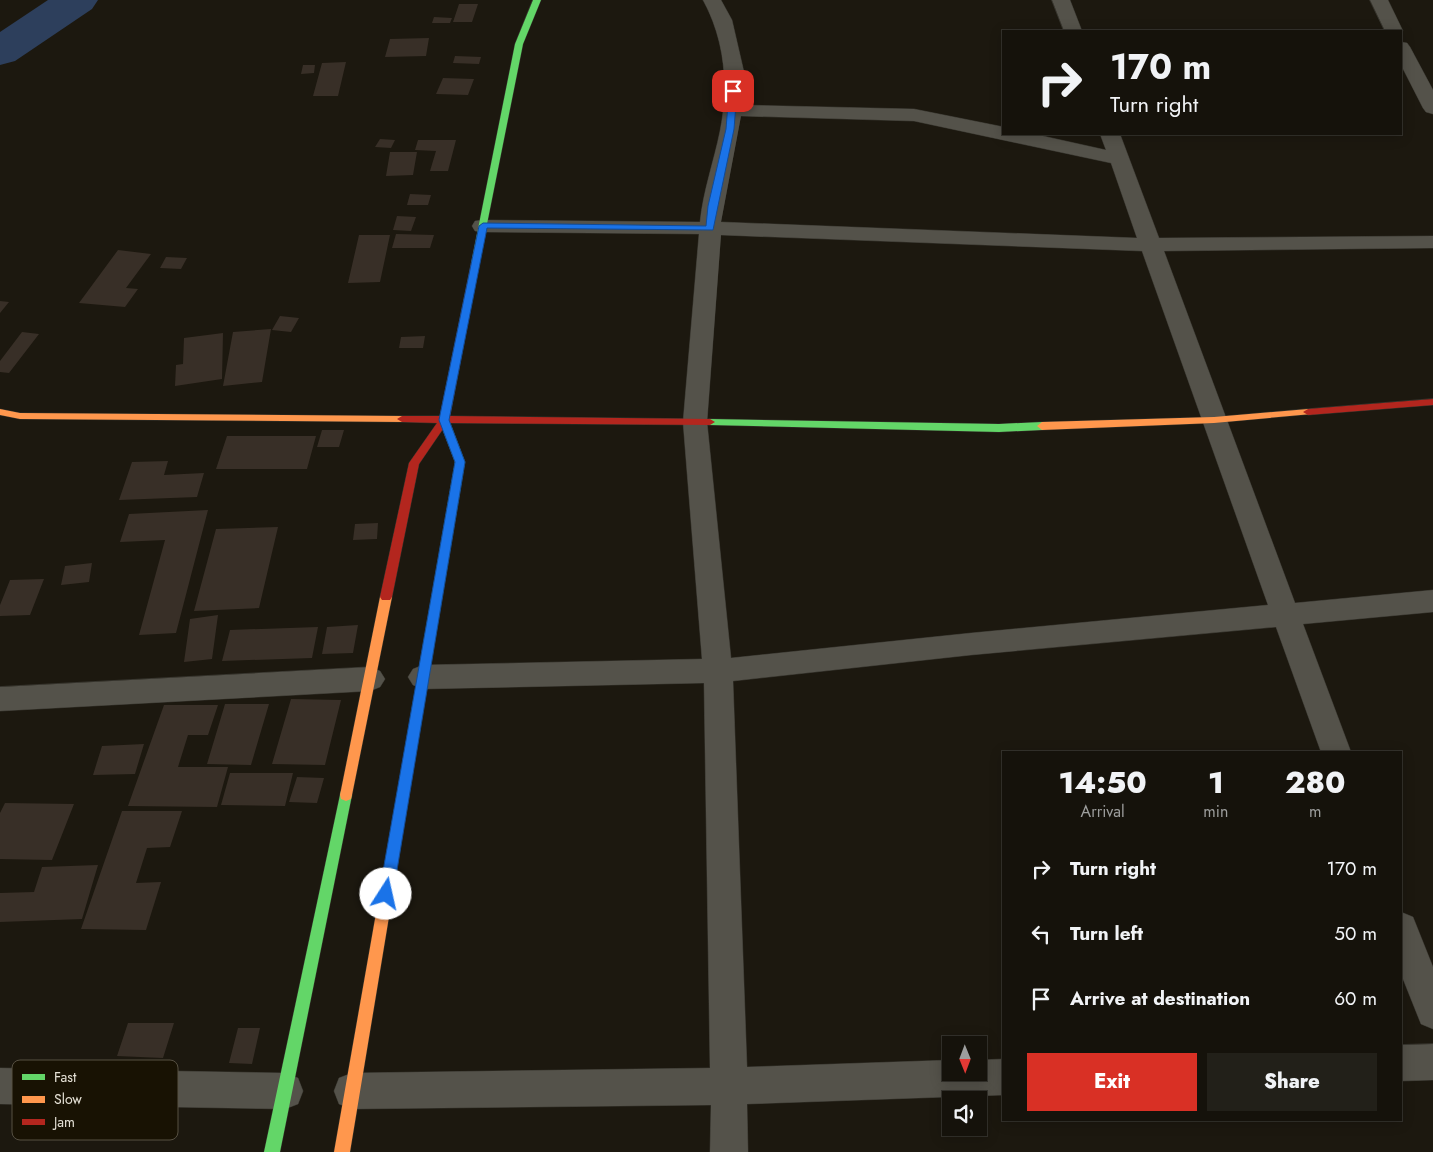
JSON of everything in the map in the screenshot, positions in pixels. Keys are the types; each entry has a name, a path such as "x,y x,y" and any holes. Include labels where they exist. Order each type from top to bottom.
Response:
{"main road":[{"path":"272,1152 414,463 444,420 519,44 537,0"},
{"path":"0,412 20,416 695,422 999,428 1214,420 1433,402"},
{"path":"342,1152 460,462 444,420"}],"street":[{"path":"712,0 723,20 735,72 730,129 712,206 695,422 718,671 729,1086 729,1152"},
{"path":"1061,0 1072,30"},
{"path":"1379,0 1394,30"},
{"path":"1402,48 1433,108"},
{"path":"731,110 914,115 1002,132"},
{"path":"1013,135 1119,159"},
{"path":"1110,135 1336,751"},
{"path":"483,226 710,228 1150,244 1433,242"},
{"path":"423,677 718,671 971,644 1433,601"},
{"path":"0,699 370,679"},
{"path":"1402,931 1433,1012"},
{"path":"1402,1063 1433,1062"},
{"path":"352,1090 729,1086 1002,1077"},
{"path":"178,1089 285,1091"}],"building":[{"path":"459,4 478,4 472,22 453,22"},
{"path":"434,17 452,18 450,23 432,23"},
{"path":"429,38 426,56 385,57 390,39"},
{"path":"455,56 481,57 479,64 453,63"},
{"path":"346,62 338,96 313,96 322,63"},
{"path":"303,65 315,65 314,73 301,74"},
{"path":"443,78 474,79 468,95 436,94"},
{"path":"380,139 395,140 391,148 375,147"},
{"path":"418,140 456,140 448,171 430,171 436,151 415,150"},
{"path":"390,152 417,152 413,175 386,176"},
{"path":"410,194 431,195 428,205 407,205"},
{"path":"397,216 416,217 411,231 393,230"},
{"path":"396,234 434,235 430,248 392,248"},
{"path":"359,235 390,235 380,282 348,283"},
{"path":"118,250 151,254 126,288 138,289 125,307 79,303"},
{"path":"166,257 187,258 181,269 160,268"},
{"path":"0,301 9,302 0,313"},
{"path":"280,316 299,318 291,332 272,330"},
{"path":"271,329 262,382 223,386 233,332"},
{"path":"22,332 39,334 9,373 0,372 0,361"},
{"path":"223,333 222,379 175,386 176,365 183,364 184,338"},
{"path":"425,336 423,348 399,348 401,337"},
{"path":"322,430 344,430 339,447 317,447"},
{"path":"227,436 316,436 307,469 216,469"},
{"path":"168,461 164,475 204,473 197,497 119,500 132,462"},
{"path":"208,510 176,633 139,635 165,540 120,542 129,514"},
{"path":"378,523 377,539 353,540 355,524"},
{"path":"278,527 259,608 194,611 216,529"},
{"path":"92,563 89,582 61,585 65,566"},
{"path":"44,579 30,615 0,616 0,605 10,580"},
{"path":"218,615 212,659 184,662 190,619"},
{"path":"358,625 353,653 322,654 327,627"},
{"path":"318,627 312,658 222,661 230,630"},
{"path":"291,699 341,700 325,765 272,764"},
{"path":"225,704 269,704 251,765 207,764"},
{"path":"164,705 218,705 208,735 188,735 178,767 228,767 217,807 128,806"},
{"path":"144,744 135,774 93,775 102,746"},
{"path":"230,773 293,773 285,806 221,805"},
{"path":"297,777 324,778 317,803 289,802"},
{"path":"5,803 74,804 52,860 0,859 0,813"},
{"path":"122,811 182,811 170,847 147,848 136,883 161,882 146,930 81,929"},
{"path":"98,865 82,919 0,922 0,893 34,892 42,867"},
{"path":"128,1023 174,1023 163,1058 117,1056"},
{"path":"238,1028 260,1028 252,1064 229,1063"}],"waterway":[{"path":"0,52 37,25 77,0"}],"traffic: fast":[{"path":"475,264 519,44 537,0"},
{"path":"409,760 460,462 444,420"},
{"path":"710,422 999,428 1042,426"},
{"path":"272,1152 346,795"}],"traffic: slow":[{"path":"0,412 20,416 402,419"},
{"path":"1042,426 1214,420 1308,412"},
{"path":"346,795 386,597"},
{"path":"342,1152 409,760"}],"traffic: jam":[{"path":"386,597 414,463 444,420 475,264"},
{"path":"1308,412 1433,402"},
{"path":"402,419 710,422"}],"route":[{"path":"386,894 460,462 444,420 483,226 710,228 712,206 730,129 733,91"}]}
